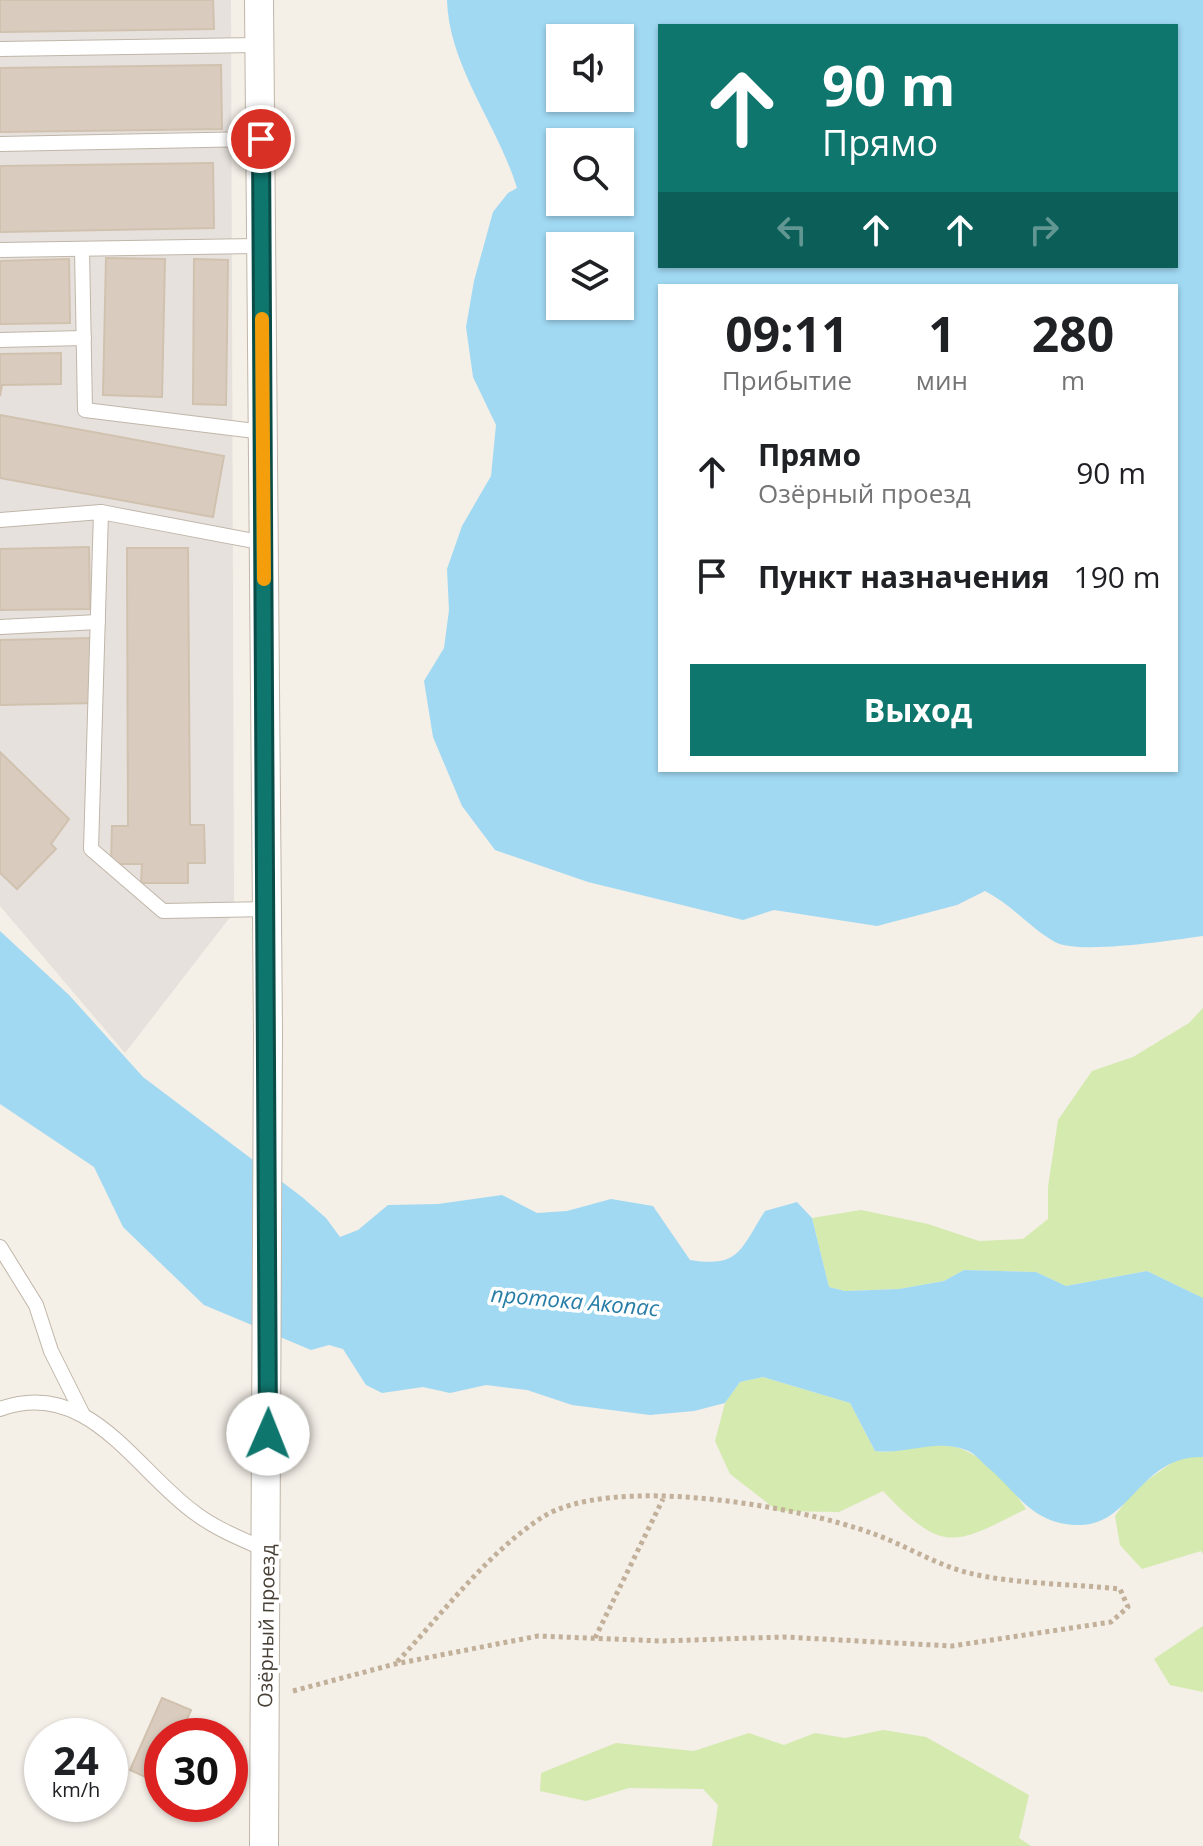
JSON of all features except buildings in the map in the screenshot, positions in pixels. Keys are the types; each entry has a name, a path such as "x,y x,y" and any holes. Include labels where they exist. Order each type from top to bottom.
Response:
{"street":[{"path":"259,0 267,909"},
{"name":"Озёрный проезд","path":"264,1846 268,1405 267,909"}],"lane":[{"path":"0,49 260,45"},
{"path":"0,144 261,139"},
{"path":"0,250 261,246"},
{"path":"82,249 85,410 263,432"},
{"path":"0,340 84,338"},
{"path":"0,520 101,512 264,543"},
{"path":"101,512 91,849 163,911 267,909"},
{"path":"0,627 98,622"},
{"path":"0,1247 36,1305 51,1351 82,1413"},
{"path":"0,1409 41,1402 82,1413 122,1443 193,1512 267,1550"}],"path":[{"path":"265,1698 395,1664 538,1636 661,1641 784,1637 952,1646 1111,1622 1128,1607 1120,1589 969,1573 871,1532 744,1502 611,1496 580,1501 542,1517 503,1549 395,1664"},
{"path":"595,1638 664,1498"}],"shaded area":[{"path":"0,0 231,0 234,912 125,1053 0,906"}],"green space":[{"path":"1203,1008 1203,1298 1147,1271 1066,1286 1036,1272 964,1270 944,1281 899,1289 845,1291 829,1287 812,1218 861,1210 928,1224 979,1241 1023,1239 1048,1219 1048,1187 1058,1120 1092,1071 1133,1057 1189,1023"},
{"path":"763,1377 850,1403 875,1451 946,1445 973,1455 998,1474 1026,1509 981,1531 950,1538 920,1526 883,1491 839,1512 778,1511 730,1474 715,1441 725,1403 740,1382"},
{"path":"1181,1456 1203,1457 1203,1554 1201,1551 1142,1569 1120,1545 1115,1516 1134,1490"},
{"path":"1203,1626 1203,1692 1170,1685 1154,1659"},
{"path":"883,1730 926,1737 1029,1795 1019,1838 1031,1846 712,1846 718,1805 703,1789 629,1788 586,1801 540,1791 541,1773 616,1743 694,1751 749,1733 784,1745 815,1733 845,1738"}],"water":[{"path":"447,0 1203,0 1203,936 1127,945 1067,946 1046,936 985,891 957,905 877,926 774,910 743,920 588,882 495,850 462,806 433,737 424,681 444,648 449,610 447,569 462,526 491,476 496,425 473,377 466,327 474,281 493,212 508,193 517,188 465,72 450,25"},
{"name":"протока Акопас","path":"0,931 69,995 143,1077 302,1197 326,1218 340,1237 358,1230 388,1205 438,1204 502,1195 537,1213 567,1211 611,1199 653,1206 690,1260 707,1262 729,1258 737,1253 765,1211 797,1202 812,1218 829,1287 845,1291 899,1289 944,1281 964,1270 1036,1272 1066,1286 1147,1271 1203,1298 1203,1457 1182,1459 1165,1467 1112,1514 1097,1522 1063,1524 1026,1505 969,1451 931,1446 875,1451 850,1403 763,1377 740,1382 725,1403 694,1411 650,1415 572,1405 527,1390 486,1385 450,1393 423,1387 382,1393 366,1385 343,1349 329,1345 311,1350 204,1305 123,1227 94,1167 0,1104"}],"slow traffic":[{"path":"262,319 264,579"}],"route":[{"path":"261,139 268,1434"}]}
